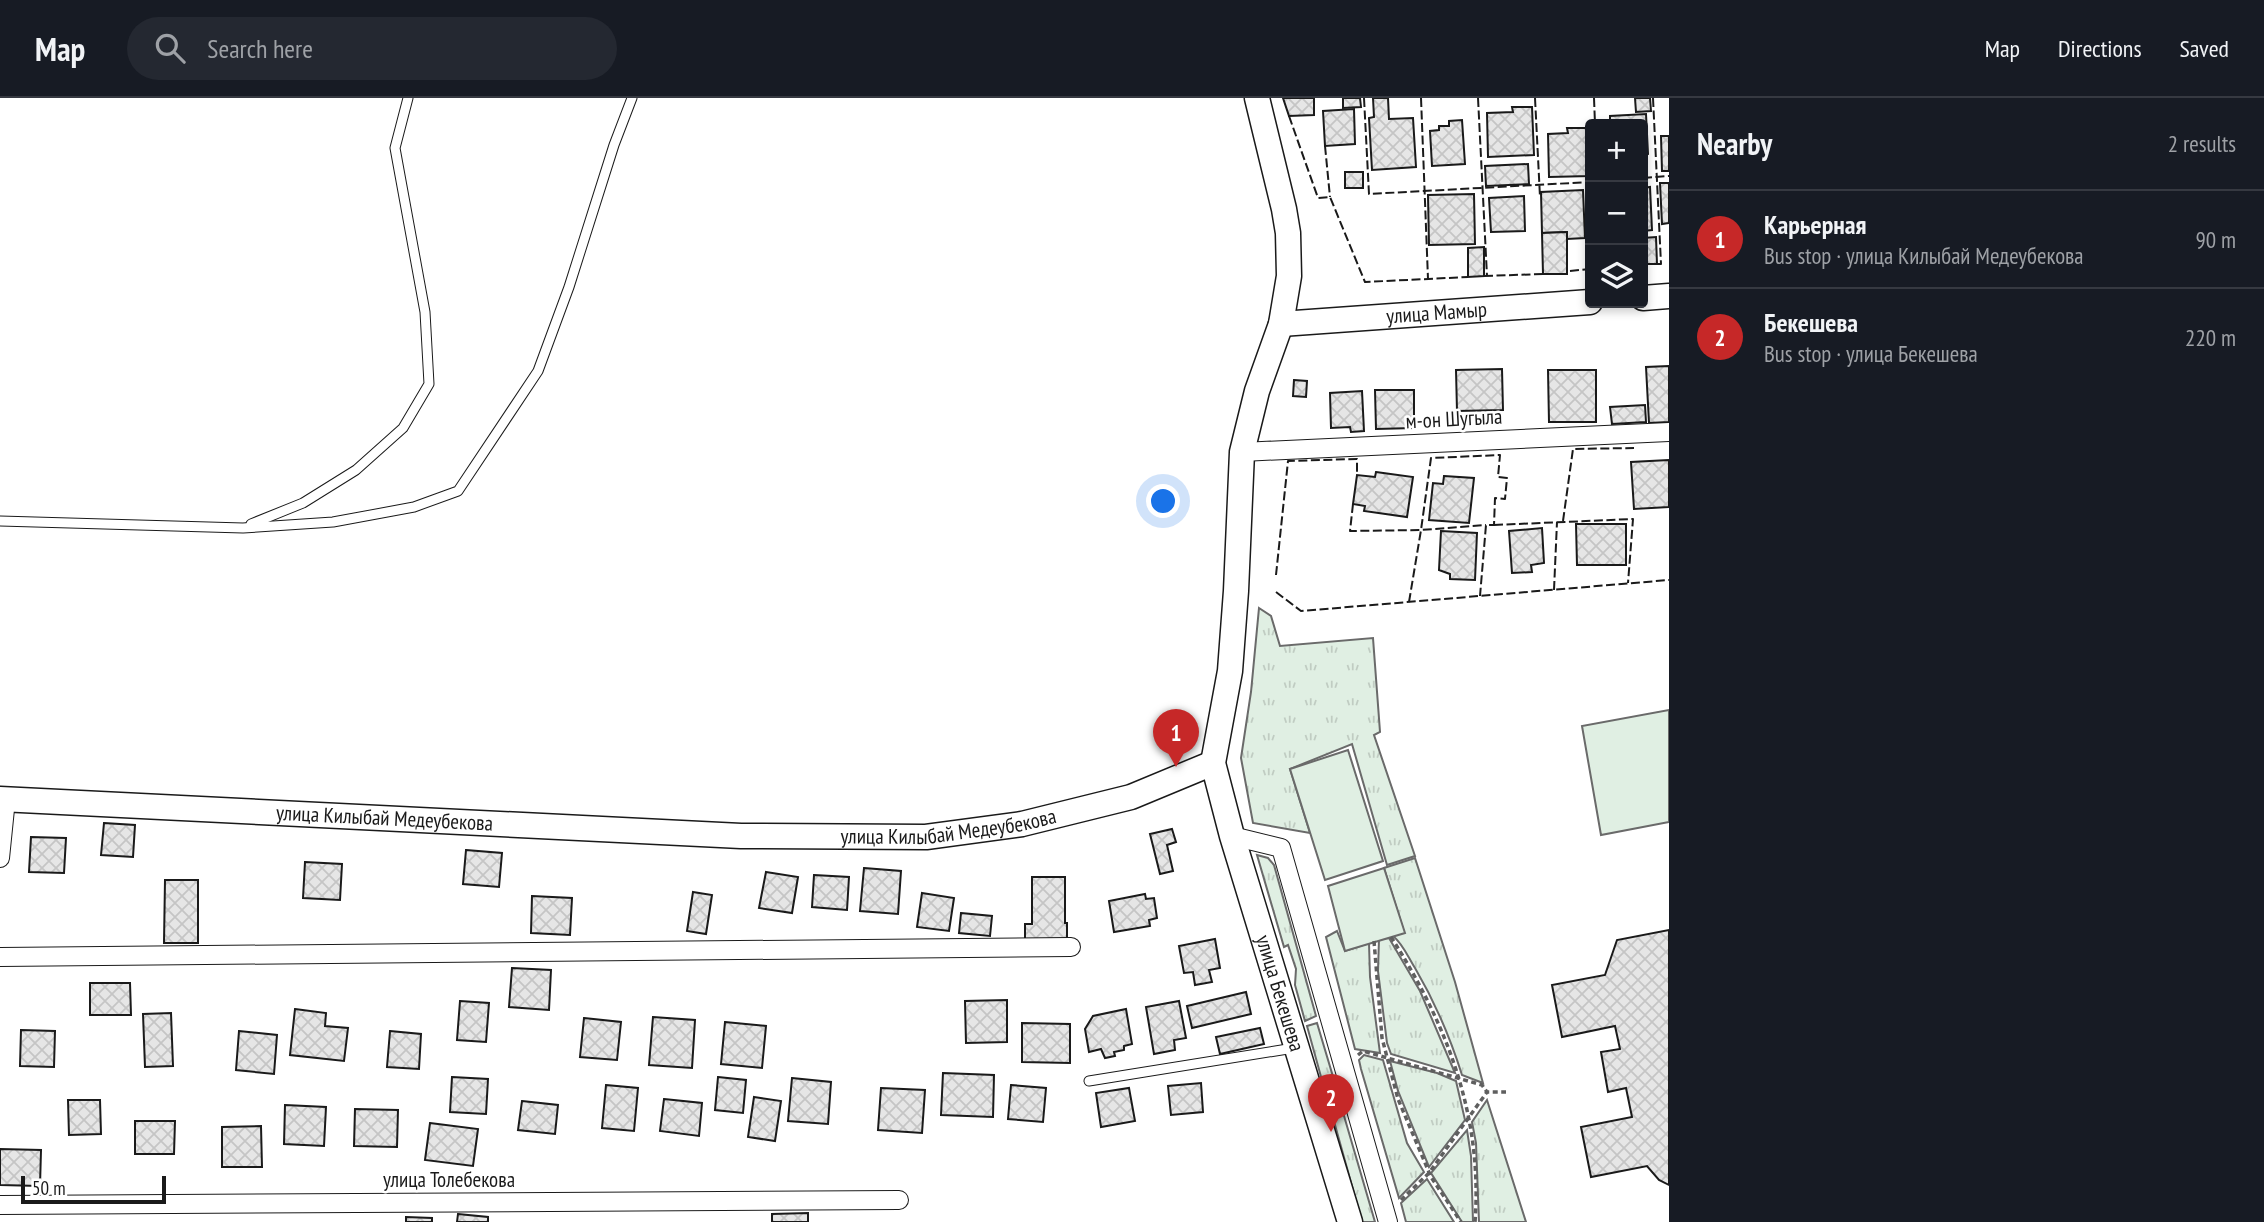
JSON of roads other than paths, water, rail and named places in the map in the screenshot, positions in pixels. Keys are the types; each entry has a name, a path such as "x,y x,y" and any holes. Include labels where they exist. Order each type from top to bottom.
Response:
{"main road":[{"path":"1213,763 1230,671 1242,452 1257,391 1281,324 1289,276 1288,233 1284,209 1257,98"},
{"path":"1648,298 1669,296"},
{"name":"улица Мамыр","path":"1281,324 1585,302"},
{"name":"улица Килыбай Медеубекова","path":"3,799 714,835 926,837 1022,824 1131,797 1213,763"},
{"name":"улица Бекешева","path":"1213,763 1232,836 1350,1222"}],"street":[{"name":"м-он Шугыла","path":"1242,452 1669,432"},
{"path":"0,858 3,799"},
{"path":"1232,836 1281,848 1388,1222"},
{"path":"0,957 1071,947"},
{"name":"улица Толебекова","path":"0,1205 899,1200"}],"lane":[{"path":"243,527 303,503 356,470 403,428 429,384 425,312 395,148 408,98"},
{"path":"0,520 243,527 333,522 414,507 458,491 538,371 569,288 614,145 632,98"},
{"path":"1089,1081 1296,1047"}],"place":[{"name":"Карьерная","path":"1176,767"},
{"name":"Бекешева","path":"1331,1132"}]}
